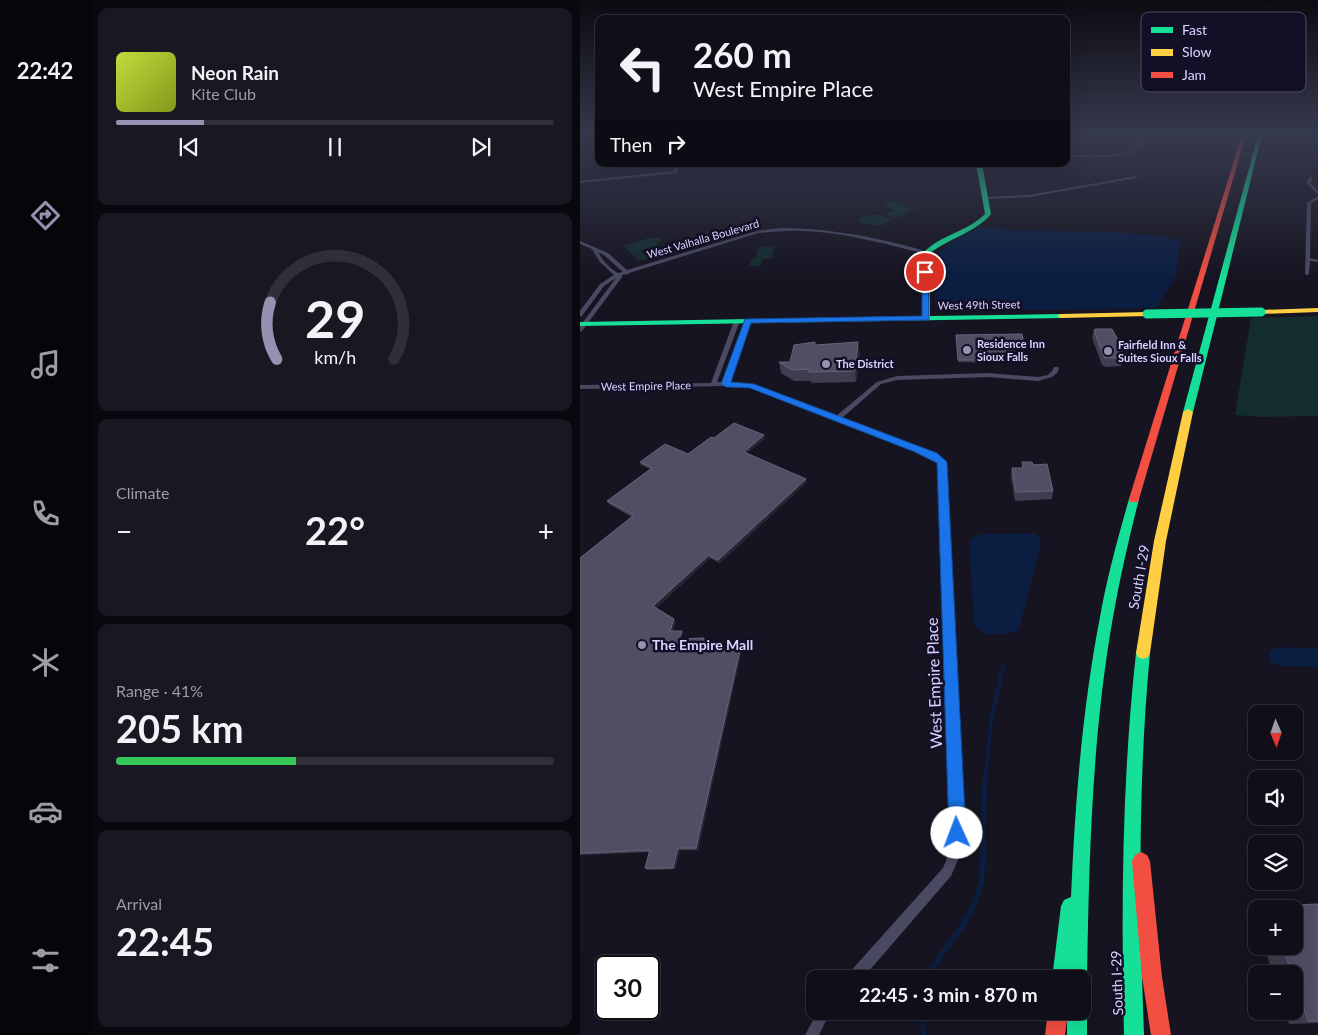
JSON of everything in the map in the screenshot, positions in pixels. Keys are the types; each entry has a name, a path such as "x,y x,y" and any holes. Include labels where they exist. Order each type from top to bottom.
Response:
{"main road":[{"path":"926,318 926,253 939,243 984,220 988,214 984,183"},
{"name":"South I-29","path":"1077,970 1080,854 1088,750 1105,614 1123,535 1229,183"},
{"name":"South I-29","path":"1134,1035 1131,934 1134,782 1144,647 1155,568 1182,440 1247,183"},
{"name":"West 49th Street","path":"581,323 1318,310"},
{"path":"1063,970 1088,750"},
{"path":"1134,782 1146,920 1161,1035"},
{"path":"1055,1035 1057,1020"},
{"path":"1077,1020 1077,1035"}],"street":[{"path":"987,198 1028,196 1100,183"},
{"path":"1308,183 1318,193"},
{"path":"1307,274 1309,203 1318,197"},
{"name":"West Valhalla Boulevard","path":"581,323 602,285 628,272 744,236 772,231 844,232 926,253"},
{"path":"580,242 606,254 628,272"},
{"path":"594,249 598,257 619,276"},
{"path":"1307,259 1318,261"},
{"name":"West Valhalla Boulevard","path":"581,323 619,276"},
{"path":"726,384 742,321"},
{"path":"713,384 742,321"},
{"path":"838,418 879,382 885,380 988,375 1038,379 1050,376 1056,371 1056,368"},
{"name":"West Empire Place","path":"580,387 713,384 751,386 933,455 942,462 957,825 954,860 948,872 861,970"},
{"path":"812,1035 820,1020"}],"green space":[{"path":"893,201 899,203 895,205 899,204 915,210 895,218 885,214 894,210 883,205"},
{"path":"880,215 894,219 879,226 858,222 861,217"},
{"path":"649,238 662,238 659,245 640,251 649,258 640,261 623,246"},
{"path":"775,246 771,259 763,259 760,266 749,266 752,259 755,259 759,247"},
{"path":"1318,316 1318,416 1261,417 1235,415 1251,318"}],"water":[{"path":"979,227 1129,233 1180,240 1176,276 1156,308 937,311 935,306 935,257 937,253"},
{"path":"1034,533 1040,538 1041,545 1019,628 1016,632 1005,634 987,634 982,632 974,624 969,542 971,538 983,534"},
{"path":"1288,647 1318,649 1318,667 1281,666 1271,662 1269,653 1273,649"}],"building":[{"path":"1112,329 1122,347 1120,347 1123,358 1104,357 1094,330"},
{"name":"Residence Inn Sioux Falls","path":"1022,334 1024,344 1013,344 1015,356 997,356 998,360 958,360 956,335"},
{"path":"815,342 815,345 858,342 855,371 809,372 809,369 792,370 779,362 790,362 794,345"},
{"name":"The Empire Mall","path":"734,423 764,435 744,452 806,479 718,560 709,555 653,606 674,619 670,631 682,631 679,639 704,638 701,652 740,650 696,848 678,848 673,868 645,868 650,850 580,853 580,558 634,515 607,501 652,468 640,462 665,444 688,454"},
{"path":"1022,462 1032,462 1033,465 1047,464 1053,491 1016,492 1012,468 1023,468"},
{"path":"1318,904 1318,1021 1308,1021 1303,1006 1303,965 1289,965 1285,955 1303,955 1303,905"}],"waterway":[{"path":"1176,248 1185,244"},
{"path":"985,781 991,720 1003,667"},
{"path":"932,970 972,909 982,879 985,780"},
{"path":"923,1020 924,1035"}],"traffic: fast":[{"path":"926,318 926,253 933,247 982,221 988,214 982,183"},
{"path":"1188,412 1247,183"},
{"path":"1147,314 1261,312"},
{"path":"580,324 1061,316"},
{"path":"1077,970 1085,797 1097,677 1106,617 1134,499"},
{"path":"1134,1035 1131,939 1132,796 1143,653"},
{"path":"1063,970 1070,906"},
{"path":"1077,1020 1077,1035"}],"traffic: slow":[{"path":"1261,312 1318,310"},
{"path":"1061,316 1147,314"},
{"path":"1143,653 1160,541 1188,412"}],"traffic: jam":[{"path":"1134,499 1229,183"},
{"path":"1141,861 1152,977 1161,1035"},
{"path":"1055,1035 1057,1020"}],"place":[{"name":"Residence Inn Sioux Falls","path":"967,350"},
{"name":"Fairfield Inn & Suites Sioux Falls","path":"1108,351"},
{"name":"The District","path":"826,364"},
{"name":"The Empire Mall","path":"642,645"}],"route":[{"path":"925,272 926,318 748,321 726,384 751,386 918,449 933,455 942,462 944,472 957,833"}]}
